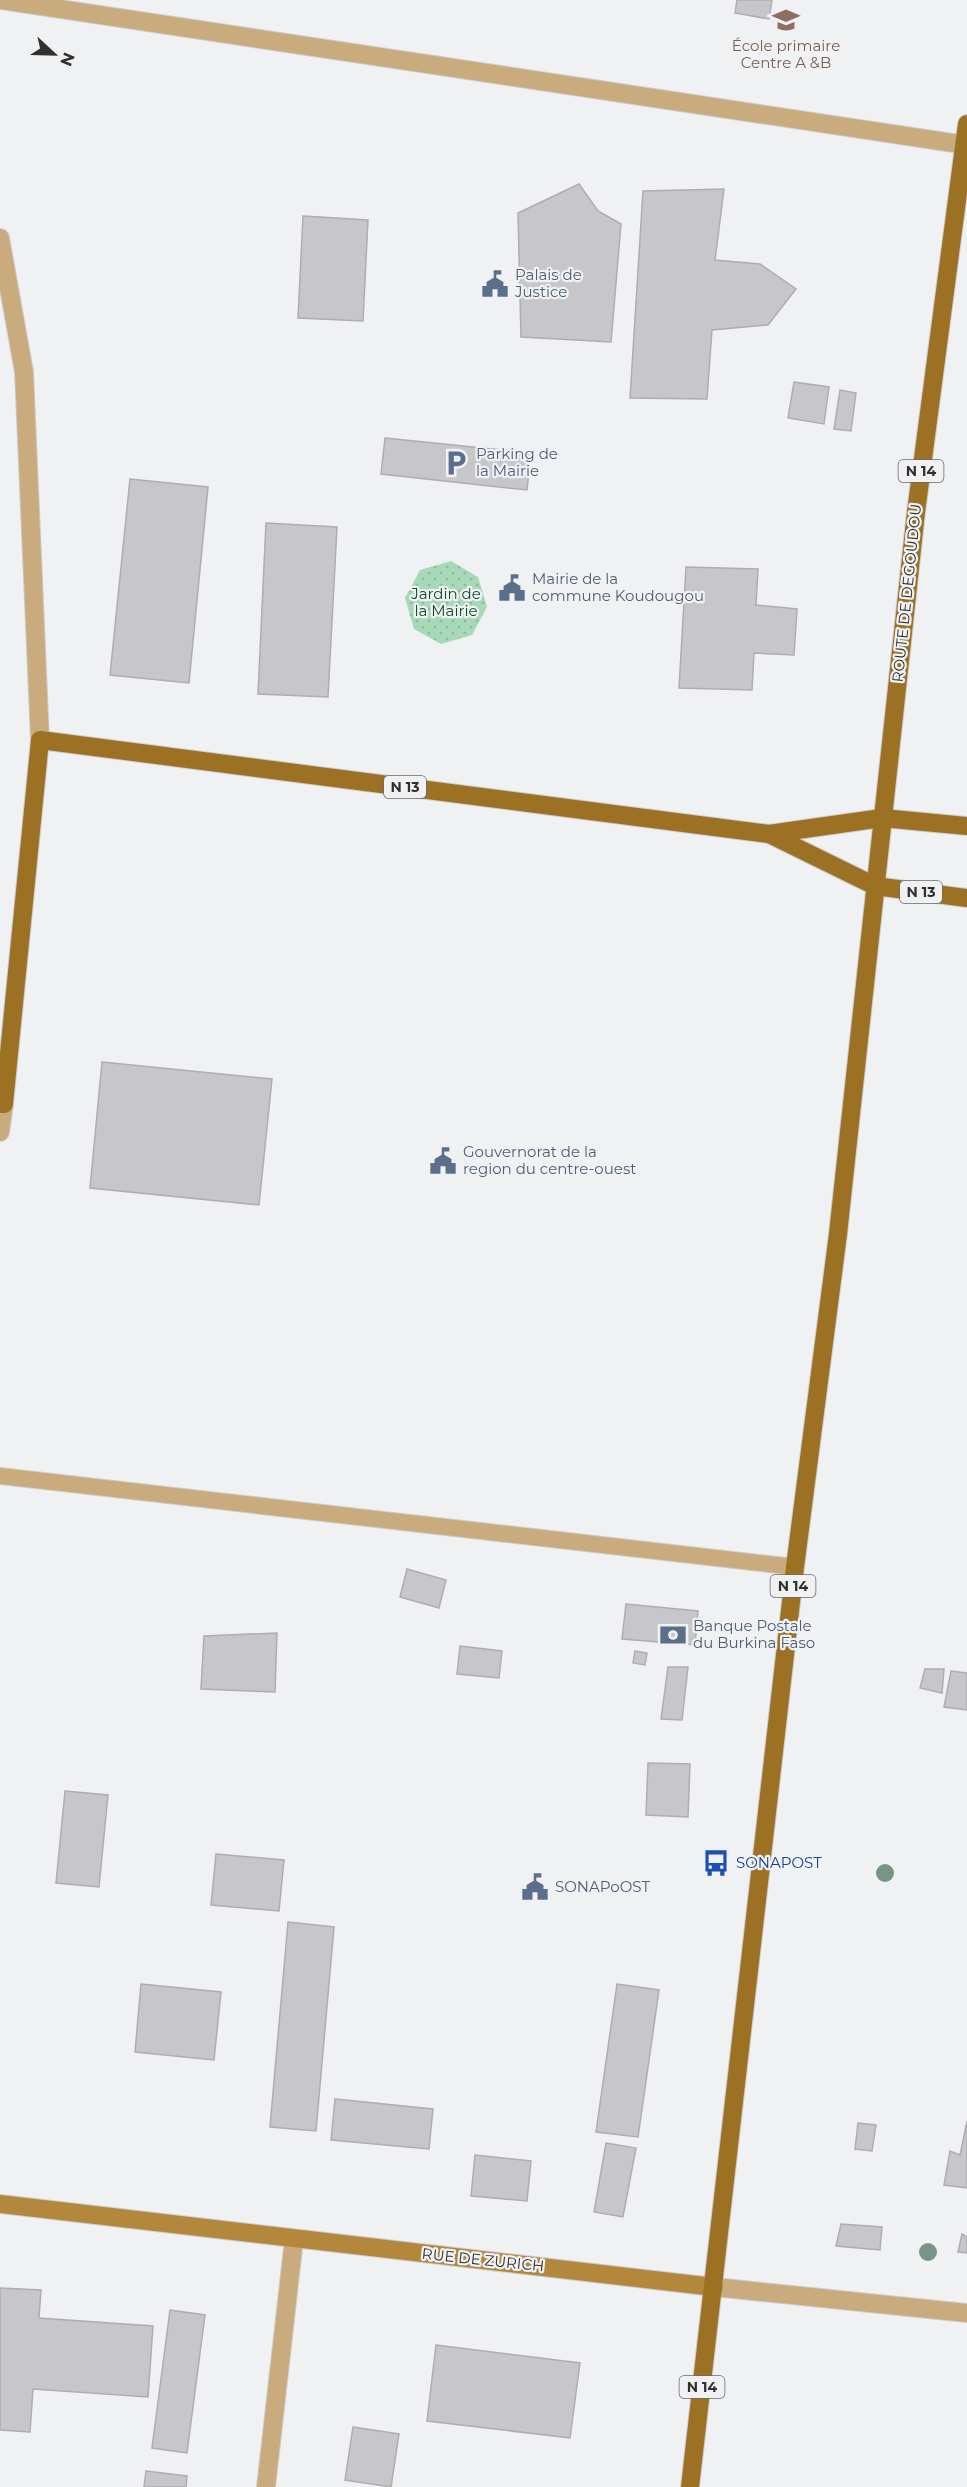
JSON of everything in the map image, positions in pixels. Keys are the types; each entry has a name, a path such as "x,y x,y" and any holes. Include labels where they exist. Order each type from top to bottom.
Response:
{"main road":[{"name":"ROUTE DE DEGOUDOU","path":"875,886 916,512 967,124"},
{"name":"N 13","path":"40,740 770,834 882,818 967,826"},
{"path":"2,1104 40,740"},
{"name":"N 13","path":"770,834 875,886 967,898"},
{"name":"N 14","path":"690,2487 795,1567 838,1234 875,886"},
{"name":"RUE DE ZURICH","path":"0,2204 714,2287"}],"street":[{"path":"0,0 966,145"},
{"path":"0,238 24,372 40,740"},
{"path":"0,1132 2,1104"},
{"path":"266,2487 294,2239"},
{"name":"RUE DE ZURICH","path":"714,2287 967,2313"}],"lane":[{"path":"0,1476 795,1567"}],"green space":[{"name":"Jardin de la Mairie","path":"451,561 478,577 487,607 472,635 441,644 414,629 405,598 420,570"}],"building":[{"path":"737,0 772,0 769,19 735,13"},
{"path":"579,184 598,211 621,224 611,342 521,337 518,213"},
{"path":"724,189 715,260 760,264 796,289 768,325 712,330 707,399 630,398 643,191"},
{"path":"303,216 368,220 363,321 298,318"},
{"path":"794,382 829,387 824,424 788,418"},
{"path":"840,390 856,393 851,431 834,429"},
{"name":"Parking de la Mairie","path":"385,438 531,453 527,490 381,474"},
{"path":"130,479 208,487 189,683 110,675"},
{"path":"266,523 337,527 328,697 258,694"},
{"path":"686,567 758,569 756,605 797,609 794,655 754,653 752,690 679,688"},
{"path":"102,1062 272,1079 259,1205 90,1188"},
{"path":"407,1569 446,1580 439,1608 400,1597"},
{"path":"626,1604 698,1611 695,1645 622,1639"},
{"path":"277,1633 275,1692 201,1689 204,1636"},
{"path":"460,1646 502,1651 499,1678 457,1674"},
{"path":"635,1651 647,1653 645,1665 633,1663"},
{"path":"668,1667 688,1667 682,1720 661,1719"},
{"path":"925,1669 944,1669 942,1693 920,1688"},
{"path":"951,1671 967,1673 967,1710 944,1707"},
{"path":"648,1763 690,1764 688,1817 646,1815"},
{"path":"65,1791 108,1795 99,1887 56,1883"},
{"path":"216,1854 284,1860 279,1911 211,1905"},
{"path":"288,1922 334,1927 316,2131 270,2127"},
{"path":"141,1984 221,1992 214,2060 135,2052"},
{"path":"617,1984 659,1990 638,2137 596,2132"},
{"path":"335,2099 433,2109 429,2149 331,2140"},
{"path":"967,2121 967,2188 944,2185 950,2151 960,2155"},
{"path":"858,2123 876,2125 872,2151 855,2149"},
{"path":"606,2143 636,2148 623,2217 594,2212"},
{"path":"475,2155 531,2161 527,2201 471,2196"},
{"path":"841,2224 882,2227 880,2250 836,2246"},
{"path":"962,2234 967,2237 967,2253 958,2252"},
{"path":"0,2288 41,2290 39,2318 153,2326 148,2397 33,2389 30,2432 0,2430"},
{"path":"170,2310 205,2315 187,2453 152,2448"},
{"path":"436,2345 580,2363 570,2438 427,2421"},
{"path":"353,2427 399,2434 391,2487 345,2480"},
{"path":"146,2471 187,2476 186,2487 144,2487"}],"place":[{"name":"École primaire Centre A &B","path":"786,20"},
{"name":"Palais de Justice","path":"495,284"},
{"name":"Parking de la Mairie","path":"456,463"},
{"name":"Mairie de la commune Koudougou","path":"512,588"},
{"name":"Gouvernorat de la region du centre-ouest","path":"443,1161"},
{"name":"Banque Postale du Burkina Faso","path":"673,1635"},
{"name":"SONAPOST","path":"716,1863"},
{"name":"SONAPoOST","path":"535,1887"}]}
